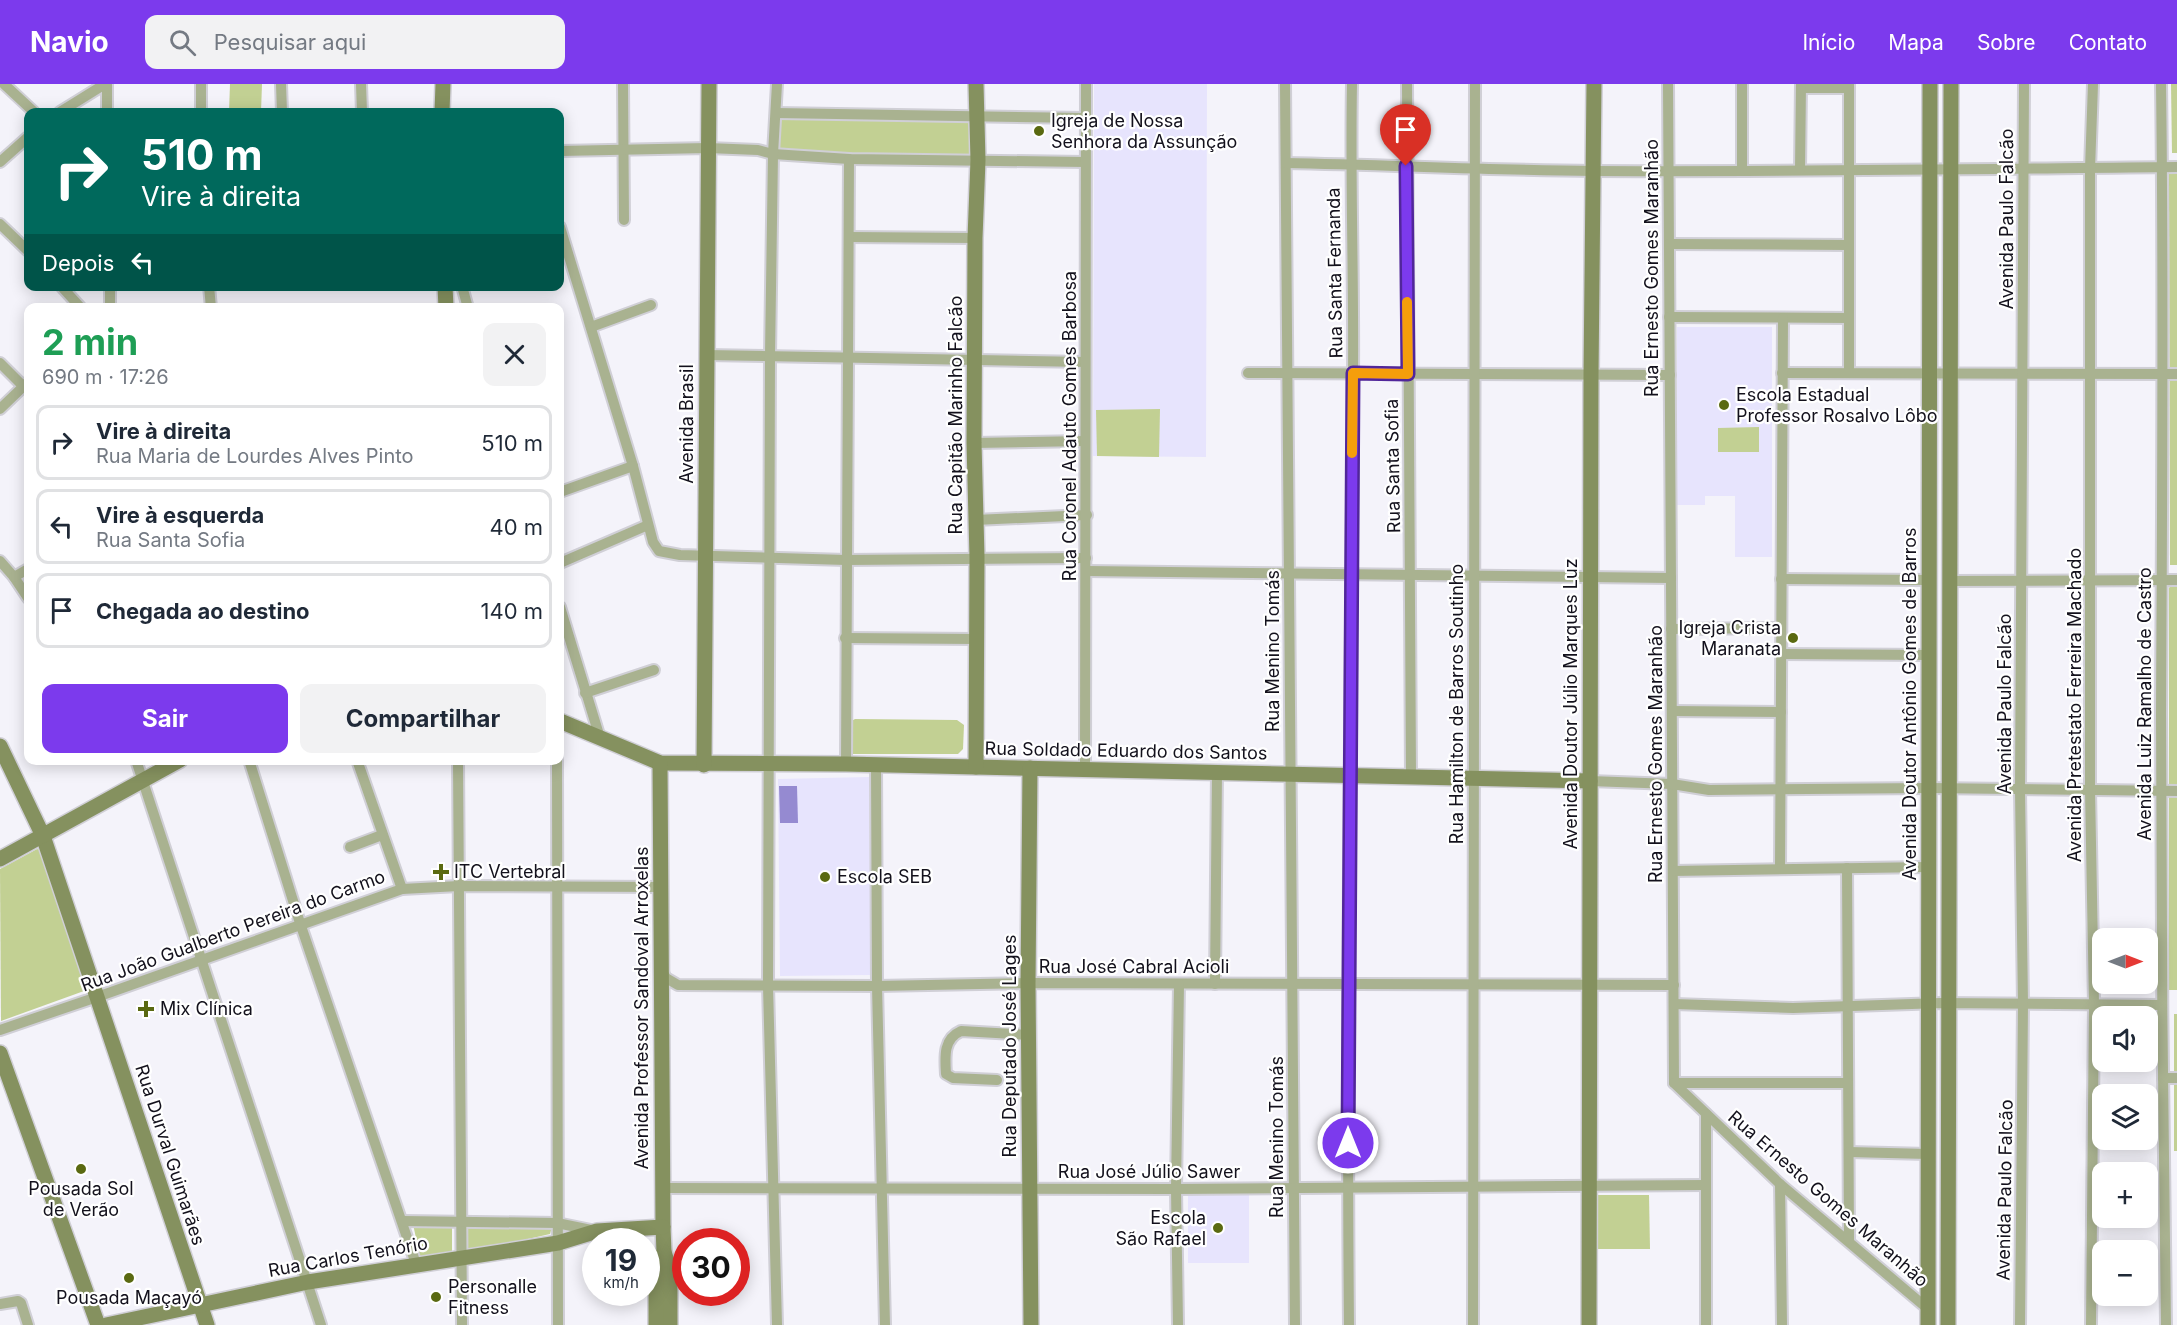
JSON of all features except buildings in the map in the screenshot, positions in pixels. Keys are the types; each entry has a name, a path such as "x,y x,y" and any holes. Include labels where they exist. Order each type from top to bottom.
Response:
{"street":[{"path":"4,84 30,108"},
{"path":"67,108 106,84 107,108"},
{"path":"201,84 201,108"},
{"path":"281,84 282,108"},
{"path":"361,84 362,108"},
{"path":"442,108 443,84"},
{"path":"623,84 624,220"},
{"name":"Avenida Brasil","path":"704,765 709,84"},
{"path":"777,84 773,154 770,356 768,763 768,986 777,1325"},
{"name":"Rua Capitão Marinho Falcão","path":"975,767 977,557 974,443 975,238 978,160 976,84"},
{"name":"Rua Coronel Adauto Gomes Barbosa","path":"1085,768 1086,84"},
{"name":"Rua Menino Tomás","path":"1285,84 1295,1325"},
{"name":"Rua Santa Fernanda","path":"1349,1325 1353,373 1350,164 1352,84"},
{"name":"Rua Santa Sofia","path":"1407,84 1411,776"},
{"name":"Rua Hamilton de Barros Soutinho","path":"1473,1325 1475,84"},
{"name":"Avenida Doutor Júlio Marques Luz","path":"1589,1325 1591,375 1594,84"},
{"name":"Rua Ernesto Gomes Maranhão","path":"1668,84 1674,1083 1780,1184 1928,1309"},
{"path":"1742,84 1742,170"},
{"name":"Avenida Doutor Antônio Gomes de Barros","path":"1928,1325 1930,84"},
{"path":"1948,1325 1951,84"},
{"name":"Avenida Paulo Falcão","path":"2020,1325 2023,1004 2020,790 2024,84"},
{"name":"Avenida Pretestato Ferreira Machado","path":"2091,1325 2094,1004 2090,790 2090,170 2093,84"},
{"name":"Avenida Luiz Ramalho de Castro","path":"2161,84 2164,374 2161,792 2166,1325"},
{"path":"1800,170 1801,86 1849,86 1849,372"},
{"path":"776,113 1085,118"},
{"path":"0,162 24,141"},
{"path":"564,151 708,148 758,150 773,154 849,159 1085,162"},
{"path":"846,764 849,159"},
{"path":"1286,163 1593,171 1930,168 2090,170 2177,167"},
{"path":"0,224 24,247"},
{"path":"849,237 975,238"},
{"path":"564,240 633,466 653,542 659,551 680,555 846,560 977,557 1086,558"},
{"path":"1669,244 1849,245"},
{"path":"66,291 76,303"},
{"path":"591,327 651,304"},
{"path":"1669,317 1849,318"},
{"path":"1780,869 1783,318"},
{"path":"706,355 1085,362"},
{"path":"0,363 24,382"},
{"path":"1248,373 1670,375"},
{"path":"1782,373 2177,374"},
{"path":"0,409 24,386"},
{"path":"974,443 1085,441"},
{"path":"564,491 633,466"},
{"path":"975,520 1087,515"},
{"path":"564,562 648,525"},
{"path":"0,561 24,592"},
{"path":"14,577 24,571"},
{"path":"1087,571 1671,578"},
{"path":"1781,579 1929,580"},
{"path":"1950,581 2177,580"},
{"path":"564,621 600,738"},
{"path":"1671,629 1781,628"},
{"path":"845,638 976,639"},
{"path":"1781,654 1929,655"},
{"path":"585,693 654,670"},
{"path":"1672,711 1781,712"},
{"path":"564,723 660,763"},
{"name":"Rua Durval Guimarães","path":"0,746 43,836 207,1325"},
{"path":"975,746 985,762 992,767"},
{"name":"Rua Soldado Eduardo dos Santos","path":"660,763 876,764 1590,780"},
{"name":"Avenida Professor Sandoval Arroxelas","path":"660,763 663,1227 664,1252 670,1270 670,1325"},
{"path":"876,764 877,986 885,1325"},
{"path":"138,765 321,1325"},
{"path":"0,859 172,765"},
{"path":"251,765 300,923 416,1264"},
{"path":"359,765 402,889"},
{"path":"458,765 462,1325"},
{"path":"556,765 558,1325"},
{"path":"975,767 1016,771 1026,778 1030,788"},
{"name":"Rua Deputado José Lages","path":"1030,768 1028,983 1031,1325"},
{"path":"1215,984 1217,771"},
{"path":"1590,780 1672,784 1709,790 1928,788 2177,791"},
{"path":"350,847 382,835"},
{"path":"1673,871 1929,867"},
{"path":"1847,868 1849,1240"},
{"name":"Rua João Gualberto Pereira do Carmo","path":"0,1030 402,889 459,886 661,887"},
{"path":"661,970 666,978 678,985 667,992 662,1003"},
{"name":"Rua José Cabral Acioli","path":"678,985 877,986 1028,983 1674,985"},
{"path":"1178,1325 1176,1190 1179,984"},
{"path":"1674,1004 1848,1007 1928,1003 2162,1005"},
{"path":"998,1080 953,1078 946,1074 945,1051 954,1035 961,1031 1029,1035"},
{"path":"0,1053 98,1325"},
{"path":"2163,1078 2177,1078"},
{"path":"1674,1083 1848,1083"},
{"path":"1706,1114 1706,1325"},
{"path":"1849,1152 1928,1154"},
{"path":"1780,1184 1782,1325"},
{"name":"Rua José Júlio Sawer","path":"663,1188 1176,1190 1706,1185"},
{"name":"Rua Carlos Tenório","path":"403,1221 557,1223 582,1228"},
{"name":"Rua Carlos Tenório","path":"646,1228 663,1227"},
{"name":"Rua Carlos Tenório","path":"106,1325 308,1282 558,1243 582,1236"},
{"name":"Avenida Professor Sandoval Arroxelas","path":"656,1325 656,1269 664,1252"},
{"path":"0,1304 18,1301 21,1303 28,1325"}],"shaded area":[{"path":"1094,84 1207,84 1206,457 1093,456"},
{"name":"Escola Estadual Professor Rosalvo Lôbo","path":"1677,327 1772,327 1772,557 1735,557 1735,496 1705,496 1705,505 1677,505"},
{"name":"Escola SEB","path":"869,777 871,975 780,976 778,779"},
{"path":"779,786 797,786 798,823 780,823"},
{"name":"Escola São Rafael","path":"1188,1193 1249,1193 1249,1263 1188,1263"}],"green space":[{"path":"230,84 262,84 261,108 229,108"},
{"path":"2171,84 2177,84 2177,153 2172,153"},
{"path":"776,113 977,115 978,160 773,154"},
{"path":"2169,173 2177,173 2177,565 2170,565"},
{"path":"1160,409 1159,457 1097,456 1096,410"},
{"path":"1759,427 1759,452 1718,452 1718,428"},
{"path":"2173,582 2177,582 2177,990 2169,990 2169,588"},
{"path":"855,719 957,720 964,725 963,749 958,754 852,754 848,747 848,723"},
{"path":"37,849 41,850 86,986 84,991 1,1021 0,869"},
{"path":"2174,1014 2177,1014 2177,1151 2174,1151"},
{"path":"1596,1195 1649,1195 1650,1249 1597,1249"},
{"path":"413,1224 452,1224 452,1253 420,1257"},
{"path":"468,1224 552,1227 550,1234 470,1252 464,1238"}],"slow traffic":[{"path":"1352,453 1353,373 1408,374 1407,302"}],"place":[{"name":"Igreja de Nossa Senhora da Assunção","path":"1039,131"},
{"name":"Escola Estadual Professor Rosalvo Lôbo","path":"1724,405"},
{"name":"Igreja Crista Maranata","path":"1793,638"},
{"name":"ITC Vertebral","path":"441,872"},
{"name":"Escola SEB","path":"825,877"},
{"name":"Mix Clínica","path":"146,1009"},
{"name":"Pousada Sol de Verão","path":"81,1169"},
{"name":"Escola São Rafael","path":"1218,1228"},
{"name":"Pousada Maçayó","path":"129,1278"},
{"name":"Personalle Fitness","path":"436,1297"}],"route":[{"path":"1348,1143 1353,373 1408,374 1406,166"}]}
